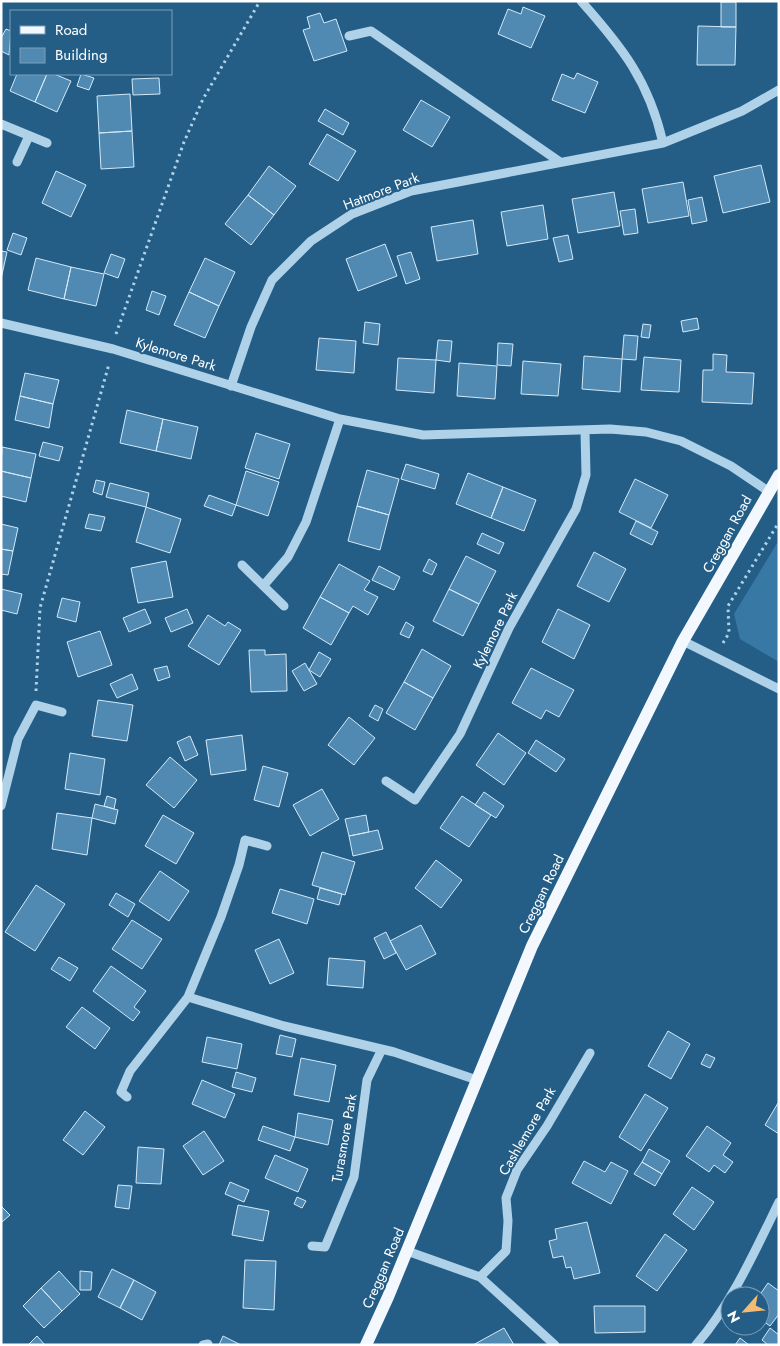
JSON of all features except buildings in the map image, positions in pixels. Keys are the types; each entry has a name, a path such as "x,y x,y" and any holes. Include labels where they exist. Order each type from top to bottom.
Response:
{"main road":[{"name":"Creggan Road","path":"366,1345 407,1251 532,946 683,641 779,475"}],"street":[{"path":"581,1 632,64 644,84 662,143"},
{"path":"349,36 372,30 560,162"},
{"name":"Hatmore Park","path":"231,386 251,327 272,280 311,240 352,214 411,191 662,143 742,111 779,90"},
{"path":"1,124 47,142"},
{"path":"17,162 29,136"},
{"name":"Kylemore Park","path":"1,323 113,349 340,419 423,435 610,429 646,432 681,441 731,466 768,492"},
{"path":"264,585 288,557 306,522 340,419"},
{"name":"Kylemore Park","path":"386,781 415,800 460,734 509,628 576,509 586,475 585,430"},
{"path":"242,565 284,606"},
{"path":"683,641 779,689"},
{"path":"1,806 18,739 36,705 62,712"},
{"path":"127,1097 121,1092 130,1071 188,997 221,917 239,865 245,840 268,846"},
{"path":"188,997 284,1026 382,1049 477,1080"},
{"name":"Turasmore Park","path":"312,1246 325,1247 354,1177 367,1080 382,1049"},
{"name":"Cashlemore Park","path":"480,1277 506,1251 506,1198 518,1170 547,1126 590,1053"},
{"path":"696,1345 728,1298 754,1254 779,1202"},
{"path":"407,1251 457,1271 480,1277 555,1345"}],"path":[{"path":"36,705 35,680 40,608 113,349 118,324 143,262 184,142 203,99 260,1"},
{"path":"714,656 729,633 728,606 779,522"}],"shaded area":[{"path":"779,540 779,662 740,639 734,614"}]}
